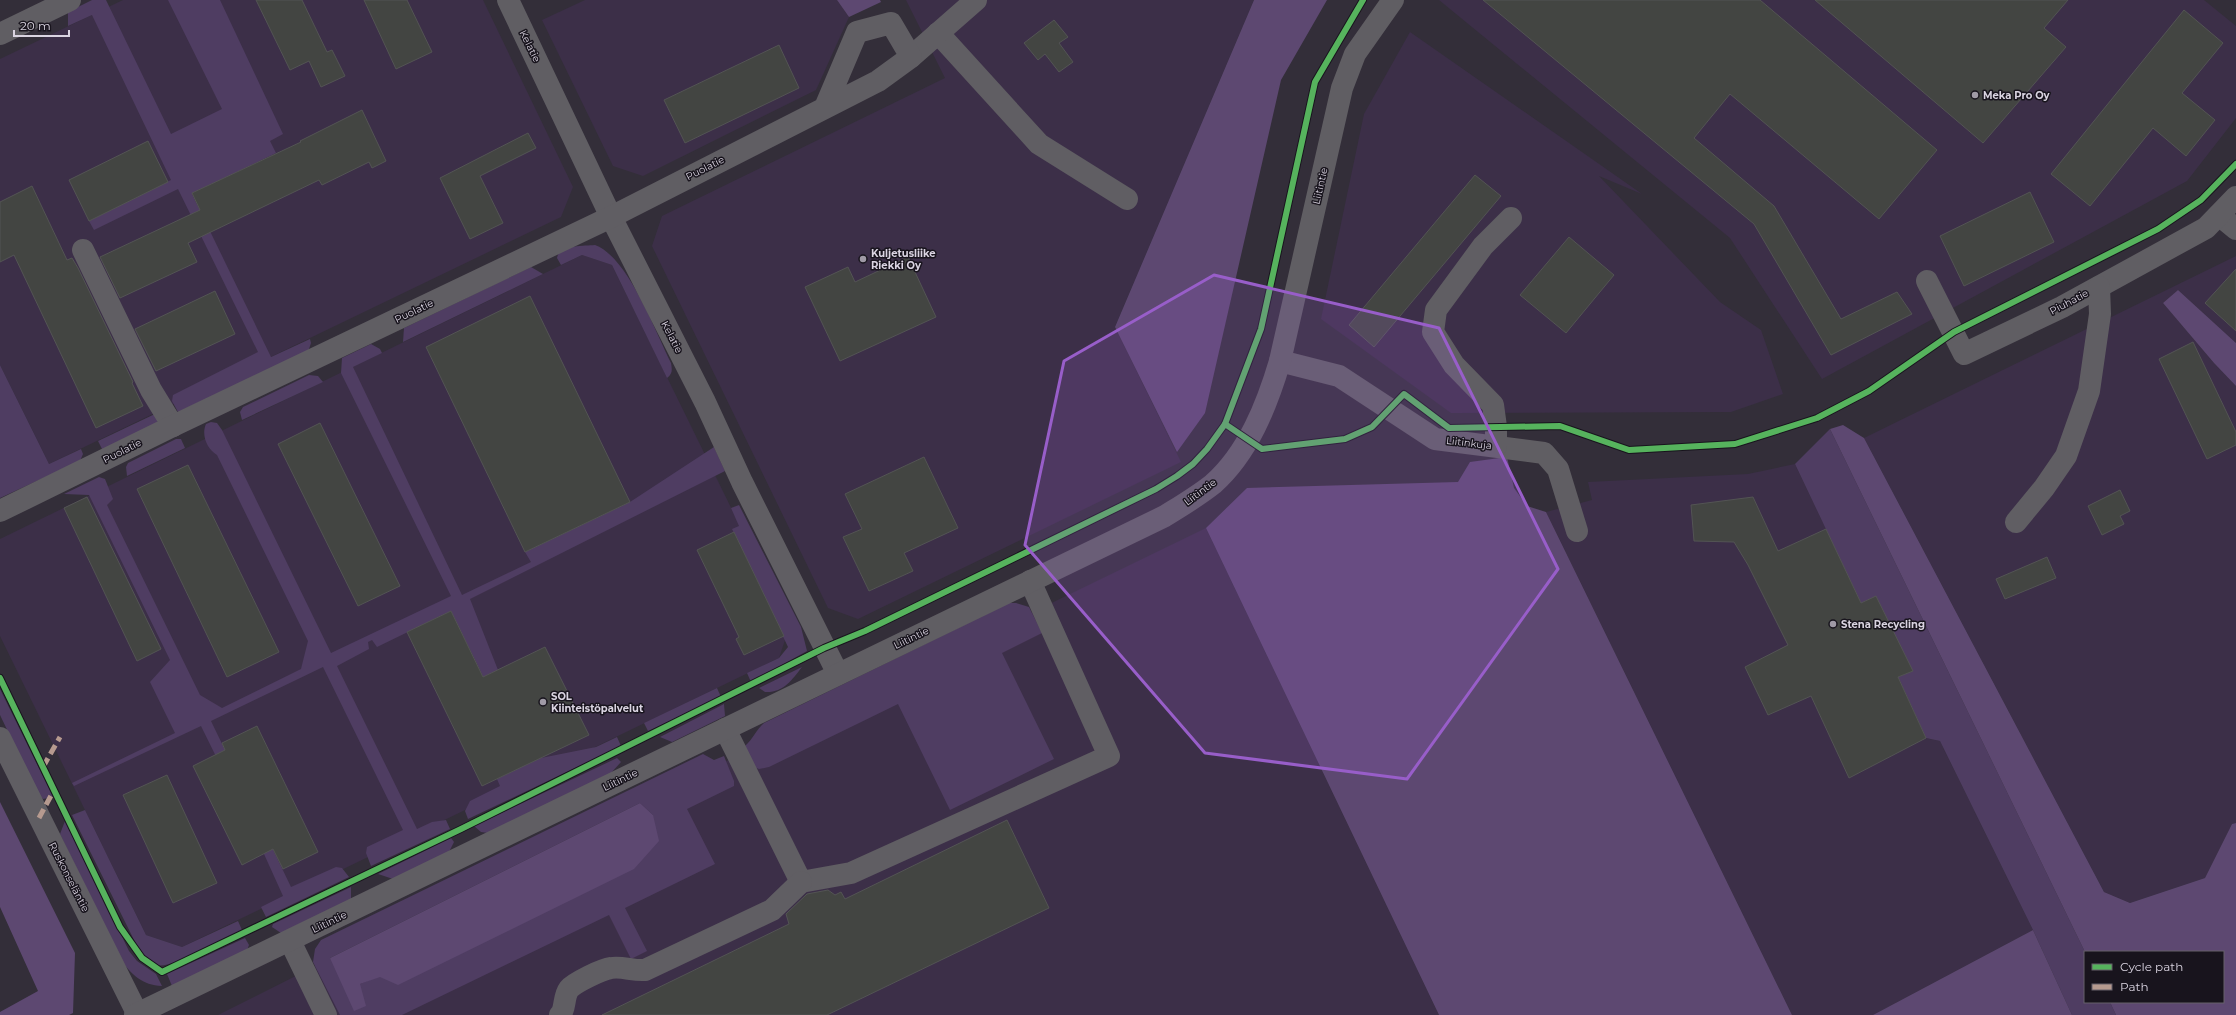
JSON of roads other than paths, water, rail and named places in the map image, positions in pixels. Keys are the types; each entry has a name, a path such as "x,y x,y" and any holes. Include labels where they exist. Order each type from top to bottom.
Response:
{"street":[{"path":"0,34 70,0"},
{"name":"Kelatie","path":"508,0 611,217 705,402 742,482 838,674"},
{"name":"Puolatie","path":"0,511 173,426 611,217 826,105 878,80 910,57 976,0"},
{"name":"Liitintie","path":"137,1015 1165,516 1214,483 1229,467 1248,439 1270,395 1280,361 1342,88 1355,54 1393,0"},
{"path":"826,105 857,32 890,23 910,57"},
{"path":"938,33 1039,144 1127,199"},
{"name":"Piuhatie","path":"1927,282 1964,354 2099,287 2206,228 2236,197"},
{"path":"2219,215 2236,229"},
{"path":"1496,446 1496,427 1493,405 1454,365 1433,332 1436,310 1483,246 1511,218"},
{"path":"83,250 151,390 173,426"},
{"path":"2016,522 2044,488 2066,456 2089,391 2100,314 2099,287"},
{"name":"Liitinkuja","path":"1280,361 1339,376 1436,439 1544,453 1558,469 1577,531"},
{"path":"560,1015 562,1013 564,995 571,986 611,968 633,971 645,970 772,910 801,882 851,873 1109,756 1030,581"},
{"path":"725,729 801,882"},
{"name":"Ruskonseläntie","path":"0,738 137,1015"},
{"path":"290,942 326,1015"}],"place":[{"name":"Meka Pro Oy","path":"1975,95"},
{"name":"Kuljetusliike Riekki Oy","path":"863,259"},
{"name":"Stena Recycling","path":"1833,624"},
{"name":"SOL Kiinteistöpalvelut","path":"543,702"}]}
